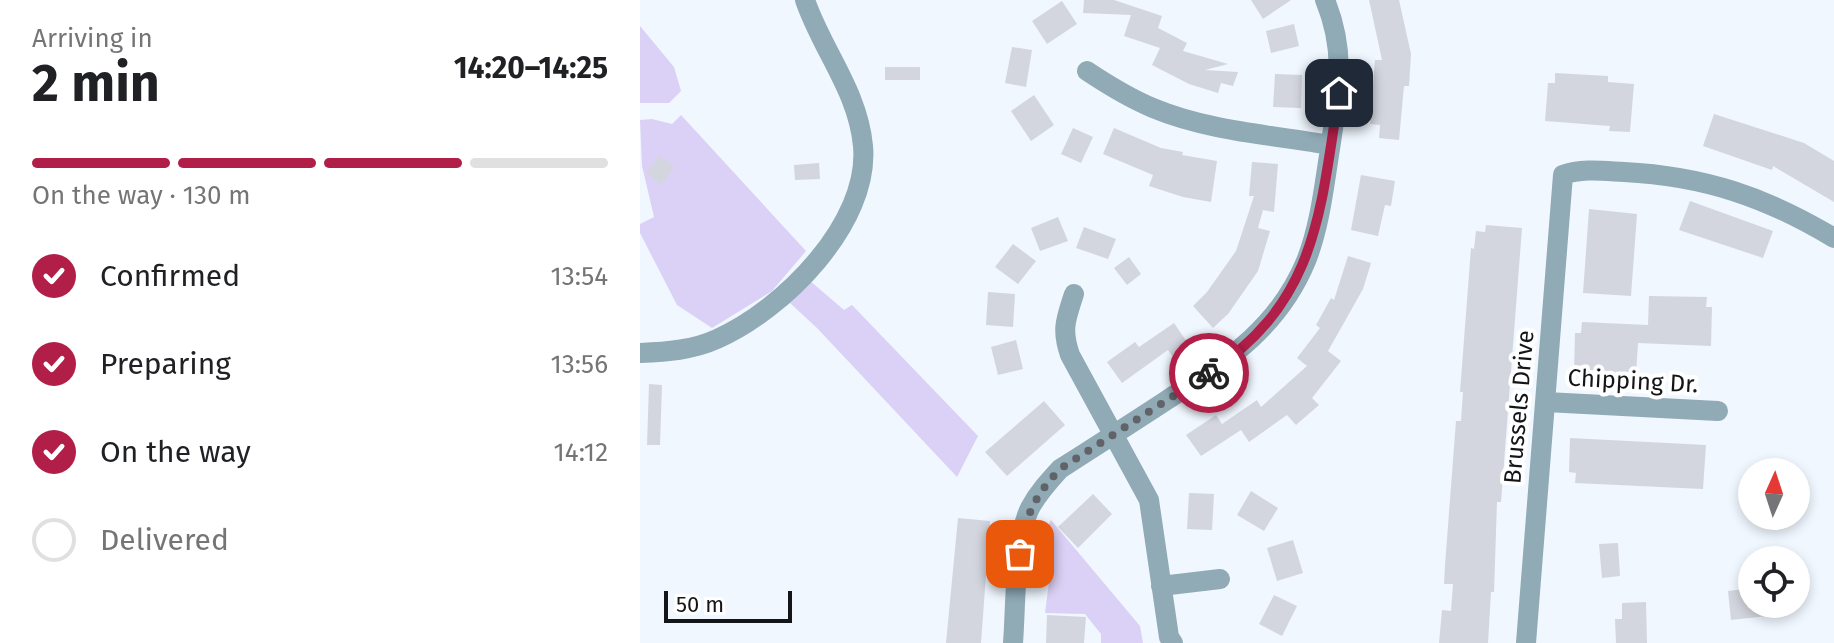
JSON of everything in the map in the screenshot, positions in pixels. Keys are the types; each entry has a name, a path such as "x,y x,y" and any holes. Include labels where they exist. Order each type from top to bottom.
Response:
{"street":[{"path":"640,353 692,348 742,327 799,279 835,238 846,220 858,193 863,169 861,131 848,87 815,27 805,0"},
{"path":"1013,643 1022,534 1029,510 1041,489 1060,469 1231,358 1278,311 1307,260 1323,194 1340,63 1334,23 1325,0"},
{"path":"1087,71 1143,103 1196,122 1330,145"},
{"name":"Brussels Drive","path":"1526,643 1563,175 1574,171 1654,174 1724,187 1775,205 1834,238"},
{"path":"1074,294 1063,326 1065,341 1077,369 1149,500 1169,641"},
{"name":"Chipping Dr.","path":"1546,402 1718,411"},
{"path":"1161,586 1220,579"}],"shaded area":[{"path":"640,26 674,67 681,91 669,103 640,103"},
{"path":"681,115 806,251 772,291 712,328 677,305 640,233 640,224 654,217 642,166 640,120 652,119 672,124"},
{"path":"809,280 844,310 852,305 978,436 957,477 790,303"},
{"path":"1051,520 1140,626 1143,643 1101,643 1101,634 1085,614 1045,613 1049,582 1038,580 1039,542"}],"building":[{"path":"1084,0 1114,0 1162,16 1158,28 1187,43 1183,51 1228,64 1205,70 1238,72 1233,86 1221,83 1218,93 1189,84 1152,65 1160,48 1124,36 1131,15 1083,13"},
{"path":"1251,0 1291,0 1263,19"},
{"path":"1369,0 1399,0 1411,54 1409,86 1404,86 1399,140 1379,138 1380,125 1370,124 1375,60 1382,60"},
{"path":"1062,1 1077,24 1047,44 1032,21"},
{"path":"1294,24 1299,46 1271,53 1266,31"},
{"path":"1012,47 1032,50 1026,87 1005,83"},
{"path":"885,67 920,67 920,80 885,80"},
{"path":"1555,73 1608,76 1608,82 1634,84 1630,132 1609,131 1610,126 1545,121 1548,83 1555,83"},
{"path":"1275,74 1302,75 1301,108 1273,107"},
{"path":"1034,95 1054,125 1031,141 1011,111"},
{"path":"1714,114 1804,143 1834,161 1834,202 1773,166 1772,170 1703,146"},
{"path":"1073,128 1093,137 1081,163 1061,154"},
{"path":"1114,128 1161,148 1183,152 1182,155 1217,161 1211,202 1149,186 1153,175 1103,154"},
{"path":"660,155 674,167 661,185 646,173"},
{"path":"1252,162 1278,164 1274,212 1263,210 1258,228 1270,231 1258,271 1228,314 1213,328 1193,306 1207,292 1236,251 1254,196 1249,196"},
{"path":"819,163 820,179 795,180 794,165"},
{"path":"1361,175 1395,181 1391,206 1385,205 1378,236 1351,230"},
{"path":"1690,201 1773,231 1763,258 1679,230"},
{"path":"1589,209 1637,214 1631,296 1583,293"},
{"path":"1058,217 1068,241 1040,251 1031,228"},
{"path":"1486,225 1522,228 1501,502 1497,502 1494,592 1491,592 1488,643 1439,643 1442,610 1451,611 1453,584 1444,584 1445,565 1456,421 1461,421 1463,392 1460,392 1471,248 1474,249 1476,231 1485,232"},
{"path":"1084,227 1116,239 1108,259 1076,248"},
{"path":"1013,244 1036,261 1018,284 995,267"},
{"path":"1348,256 1371,263 1363,289 1328,351 1341,361 1312,398 1319,405 1296,425 1287,415 1249,442 1241,430 1201,456 1186,435 1216,415 1222,424 1257,400 1261,407 1307,366 1297,358 1320,328 1316,325 1331,298 1334,300"},
{"path":"1129,257 1141,274 1127,285 1114,268"},
{"path":"988,292 1015,294 1013,327 986,325"},
{"path":"1649,296 1707,297 1706,307 1712,307 1711,346 1638,343 1636,375 1574,371 1575,333 1581,333 1582,322 1648,325"},
{"path":"1174,323 1189,345 1172,356 1168,350 1122,383 1107,362 1135,342 1139,347"},
{"path":"1016,340 1023,369 998,375 991,347"},
{"path":"649,384 662,385 660,445 647,445"},
{"path":"1044,401 1065,425 1007,476 985,452"},
{"path":"1570,438 1706,445 1703,489 1575,483 1576,473 1569,472"},
{"path":"1251,491 1278,508 1264,531 1237,515"},
{"path":"1189,493 1214,494 1212,530 1187,529"},
{"path":"1093,494 1112,514 1078,548 1058,527"},
{"path":"958,518 990,521 981,643 946,643"},
{"path":"1293,540 1303,573 1277,581 1267,548"},
{"path":"1618,543 1620,576 1602,578 1599,544"},
{"path":"1738,590 1738,618 1749,618 1731,620 1728,591"},
{"path":"1274,595 1297,606 1282,636 1259,624"},
{"path":"1646,602 1647,643 1616,643 1615,619 1622,619 1622,603"},
{"path":"1047,615 1086,617 1084,643 1046,643"}],"way so far":[{"path":"1020,554 1029,510 1041,489 1060,469 1209,373"}],"route":[{"path":"1209,373 1231,358 1278,311 1307,260 1323,194 1339,93"}]}
